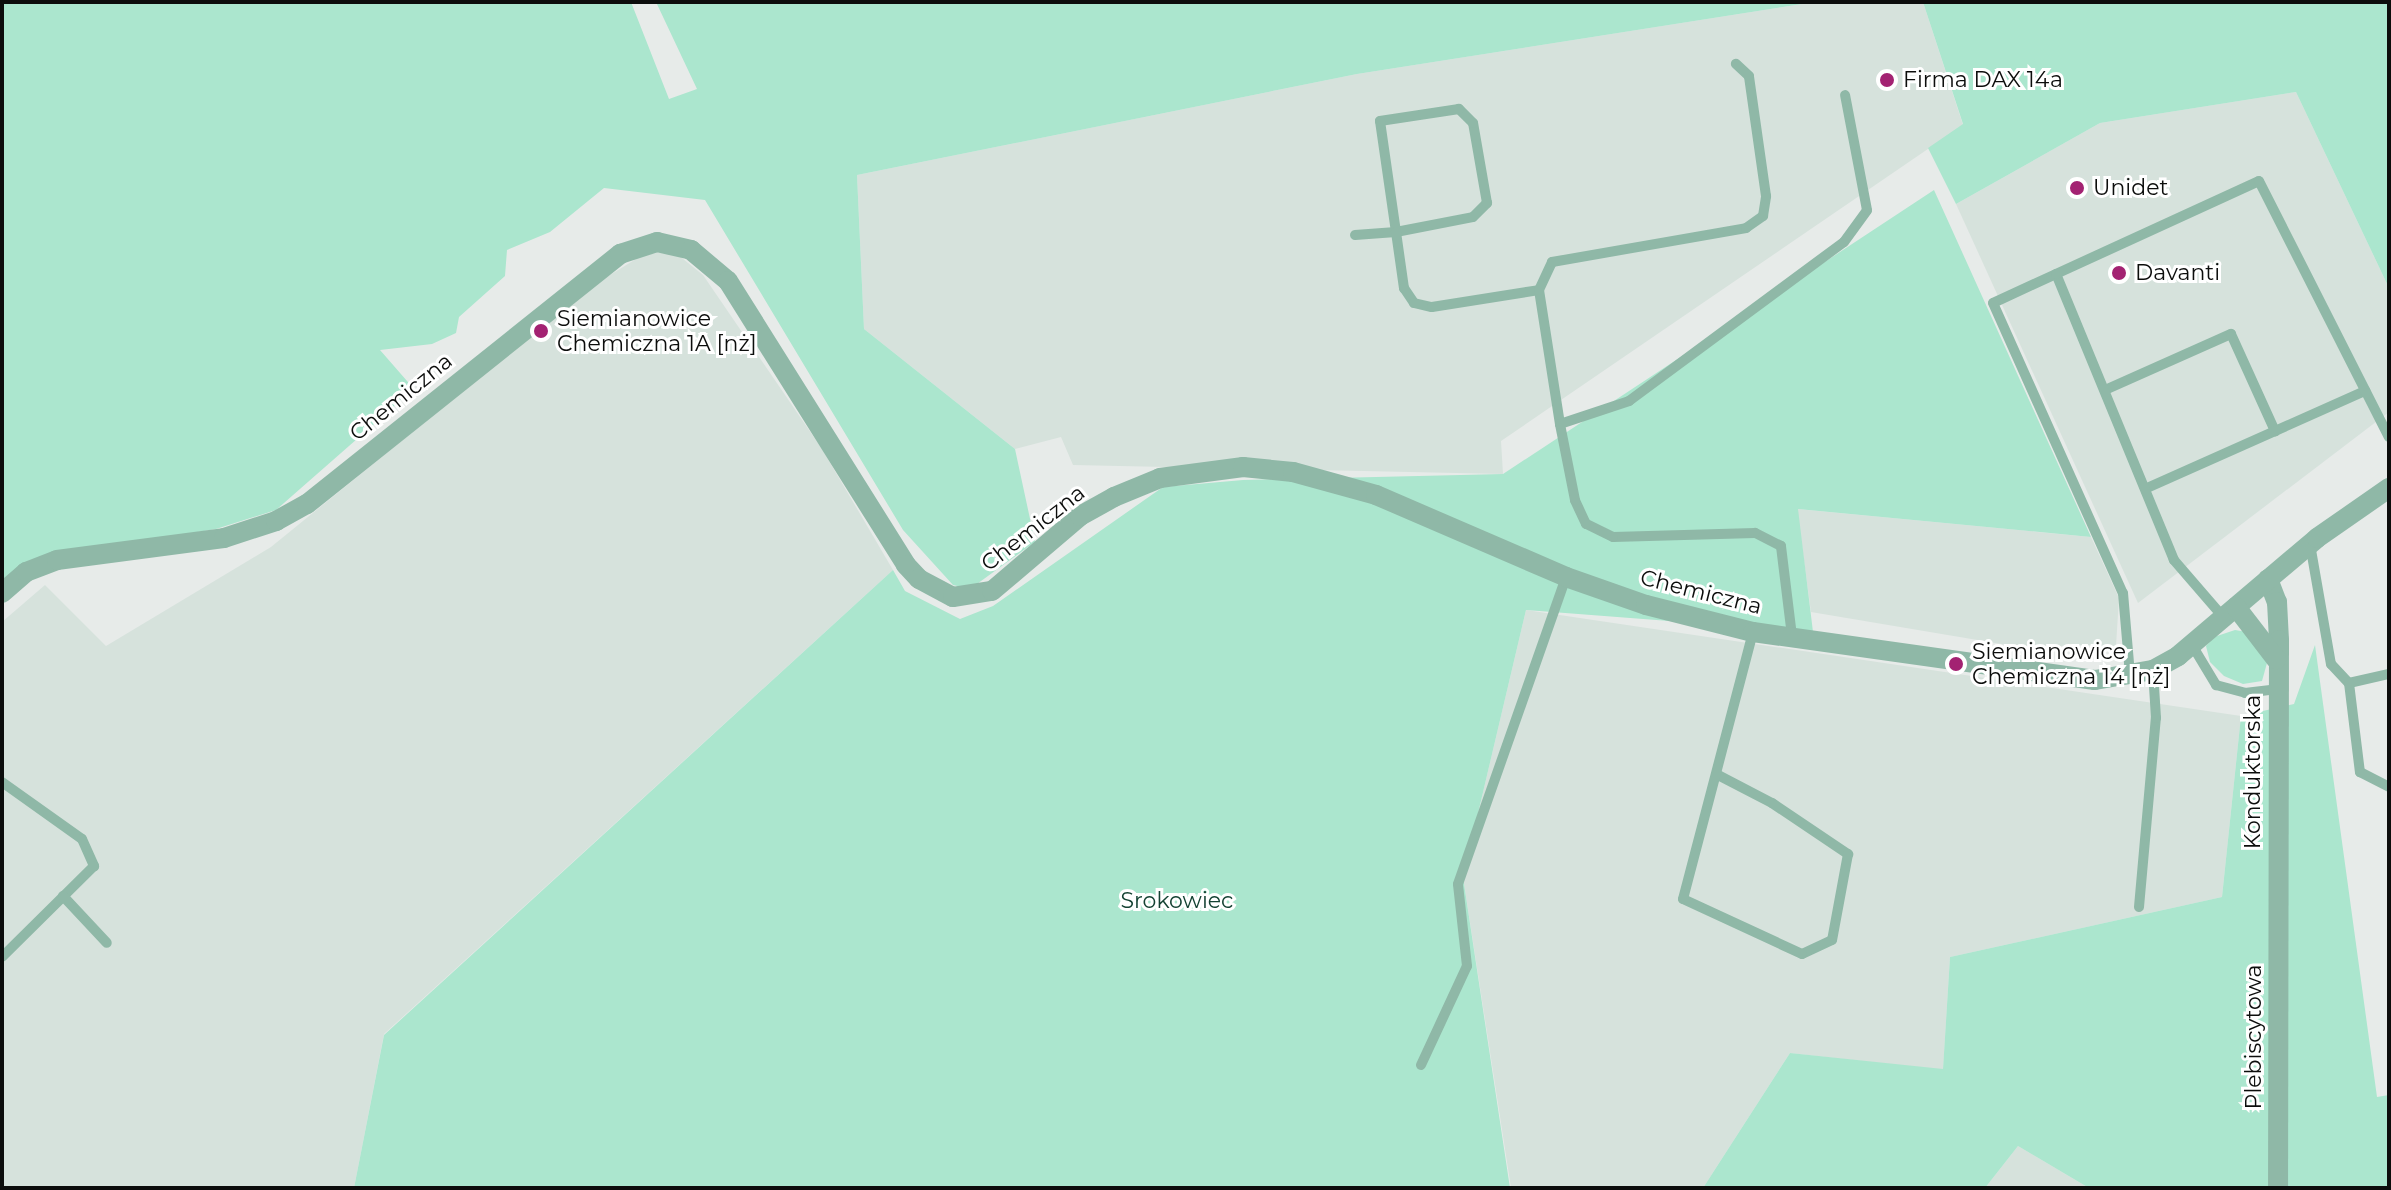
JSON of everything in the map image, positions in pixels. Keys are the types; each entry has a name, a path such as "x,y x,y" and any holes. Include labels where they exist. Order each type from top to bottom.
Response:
{"street":[{"name":"Chemiczna","path":"2,593 26,572 57,560 224,538 276,521 307,504 620,254 657,242 691,250 728,281 906,565 940,593 966,598 992,591 1080,516 1114,497 1160,478 1243,467 1293,472 1376,495 1566,577 1646,605 1753,632 2052,677 2130,675 2153,670"},
{"path":"2153,670 2192,645 2310,544 2389,488"},
{"name":"Konduktorska","path":"2268,579 2277,602 2278,886"},
{"path":"2230,612 2276,659"},
{"name":"Plebiscytowa","path":"2278,886 2278,1188"}],"lane":[{"path":"1736,64 1749,76 1766,196 1763,216 1746,228 1552,262 1539,290 1575,500 1586,524 1613,537 1755,533 1781,546 1792,636"},
{"path":"1560,424 1629,401 1844,242 1867,210 1845,95"},
{"path":"1355,235 1396,232 1473,217 1487,203 1473,123 1459,109 1380,121 1396,232 1404,288 1414,303 1432,307 1539,290"},
{"path":"2130,675 2123,593 1993,303 2259,181 2389,437"},
{"path":"2056,274 2177,565 2230,612"},
{"path":"2105,390 2231,334 2275,431"},
{"path":"2147,488 2365,391"},
{"path":"2310,544 2331,664 2349,683 2360,772 2389,787"},
{"path":"1421,1065 1467,966 1458,884 1566,577"},
{"path":"1718,775 1772,803 1848,854 1832,940 1802,954 1683,899 1718,775 1753,632"},
{"path":"2192,645 2216,685 2245,693 2277,689"},
{"path":"2139,907 2156,718 2153,670"},
{"path":"2349,683 2389,674"},
{"path":"2,782 82,839 94,866 2,957"},
{"path":"63,896 107,943"}],"shaded area":[{"path":"1815,2 1923,2 1963,125 1501,441 1503,474 1073,465 1061,437 1015,449 864,329 857,175 1357,74"},
{"path":"2296,92 2389,288 2389,412 2138,603 1956,204 2100,123"},
{"path":"672,250 703,275 822,449 893,570 384,1034 354,1188 2,1188 2,622 45,585 106,646 271,547 592,286 641,256"},
{"path":"1797,509 2091,537 2119,598 2116,646 2013,646 1811,612"},
{"path":"1526,610 2241,716 2222,897 1950,957 1943,1070 1790,1053 1703,1188 1511,1188 1463,877"},
{"path":"2018,1146 2089,1188 1985,1188"}],"green space":[{"path":"2,2 631,2 669,99 697,89 656,2 1815,2 1357,74 857,175 864,329 1015,449 1035,542 970,589 953,585 903,530 705,200 604,188 550,232 507,250 505,276 459,317 456,333 432,344 380,350 414,389 276,510 216,529 30,560 2,583"},
{"path":"1923,2 2389,2 2389,288 2296,92 2100,123 1956,204 1928,148 1963,124"},
{"name":"Srokowiec","path":"1934,190 2091,537 1798,509 1813,632 1526,610 1463,877 1510,1188 354,1188 384,1035 893,570 905,591 960,619 993,606 1163,487 1243,480 1503,474"},
{"path":"2235,630 2247,632 2267,663 2262,681 2243,684 2224,676 2210,662 2206,646 2214,637"},
{"path":"2315,645 2377,1097 2389,1095 2389,1188 2089,1188 2018,1146 1985,1188 1703,1188 1790,1053 1943,1069 1950,957 2222,897 2241,716 2294,704"}],"place":[{"name":"Firma DAX 14a","path":"1887,80"},
{"name":"Unidet","path":"2077,188"},
{"name":"Davanti","path":"2119,273"},
{"name":"Siemianowice Chemiczna 1A [nż]","path":"541,331"},
{"name":"Siemianowice Chemiczna 14 [nż]","path":"1956,664"}]}
